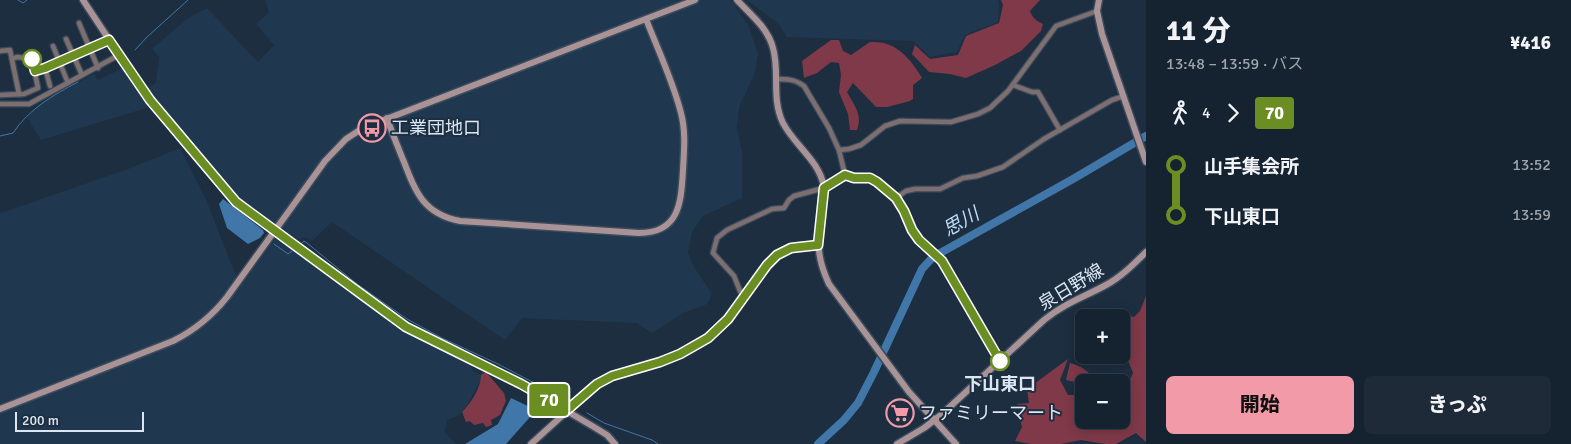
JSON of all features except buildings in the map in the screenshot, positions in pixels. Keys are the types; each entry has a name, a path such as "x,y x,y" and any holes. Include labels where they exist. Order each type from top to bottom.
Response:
{"street":[{"path":"83,0 150,100 236,202 406,327 521,384 607,435 615,444"},
{"path":"0,409 173,341 193,330 218,309 333,151 353,134 387,118 695,0"},
{"path":"737,0 759,23 771,41 775,57 779,111 783,122 816,166 824,188 818,245 819,259 829,284 909,392 956,444"},
{"path":"1099,0 1097,11 1102,34 1146,162"},
{"path":"838,150 849,149 862,144 885,126 900,121 951,122 978,114 990,108 1013,85 1056,26 1097,11"},
{"path":"387,118 416,192 425,204 438,214 454,220 470,222 639,233 659,230 671,222 680,204 684,142 678,103 646,19"},
{"path":"79,23 98,68"},
{"path":"66,39 82,75"},
{"path":"35,71 109,40"},
{"path":"53,46 68,83"},
{"path":"0,51 10,50 19,94"},
{"path":"0,104 26,104 98,68 119,55"},
{"path":"0,95 19,94 38,88 32,59 12,59"},
{"path":"45,68 50,86"},
{"path":"776,79 789,79 799,82 804,86 829,128 845,175"},
{"path":"1013,85 1032,92 1038,92 1060,130"},
{"path":"896,198 906,191 940,189 963,178 977,176 1004,167 1060,130 1112,100 1124,96"},
{"path":"746,296 740,291 734,276 713,253 717,238 727,230 762,213 772,209 784,208 794,196 824,188 845,175"},
{"path":"845,175 854,178 870,178 896,198 919,240 940,258 1000,361"},
{"path":"531,444 597,384 612,376 680,354 708,338 728,319 767,265 777,255 791,248 818,245"},
{"name":"泉日野線","path":"897,444 935,420 1059,308 1107,284 1124,272 1146,252"}],"shaded area":[{"path":"265,0 731,0 748,25 758,53 755,73 739,107 737,128 742,152 742,198 703,216 692,232 688,253 694,267 712,294 709,301 705,305 683,313 652,333 637,323 522,318 505,340 332,222 312,241 305,237 298,240 271,222 236,196 156,105 41,140 27,117 47,99 94,74 98,80 123,68 140,92 156,83 159,57 152,49 188,18 207,8 258,62 274,45 256,24 269,12"},
{"path":"747,0 998,0 999,4 998,22 965,35 957,52 930,57 914,41 787,37 779,24"},
{"path":"1001,0 1040,0 1030,11 1035,19 1043,24 1041,31 1021,51 966,78 929,72 912,54 915,45 930,59 958,55 966,36 999,23 1003,5"},
{"path":"831,40 839,40 843,51 851,55 870,42 885,43 897,49 912,63 922,78 913,85 913,99 887,107 876,107 853,83 847,92 857,110 859,125 857,130 850,130 848,114 839,92 841,75 839,63 831,62 817,73 804,78 802,61"},
{"path":"180,148 207,202 236,276 244,281 275,239 277,239 301,254 392,322 470,365 473,371 479,374 486,371 467,405 459,415 447,420 445,432 456,444 0,444 0,210 1,213 128,169"},
{"path":"1146,296 1146,442 1136,433 1116,444 1081,440 1061,444 1031,444 1015,441 1022,427 1017,404 1029,403 1027,389 1068,359 1060,380 1068,395 1075,395 1075,429 1130,429 1130,380 1133,373 1130,364 1130,316 1134,317 1140,311"},
{"path":"1070,363 1079,366 1090,374 1075,374 1075,382 1066,380"},
{"path":"486,372 504,393 506,401 500,415 491,420 492,425 486,427 483,423 474,425 470,421 466,422 462,412 475,395 481,375"}],"water":[{"path":"223,199 263,230 264,233 260,238 248,244 227,228 219,204"},
{"path":"511,398 530,407 531,416 506,444 465,444 498,424"}],"waterway":[{"path":"18,0 23,3 27,0"},
{"path":"135,50 188,0"},
{"path":"0,136 13,133 19,124 34,110 78,82"},
{"name":"思川","path":"818,444 844,420 858,403 922,269 933,257 1146,136"},
{"path":"302,243 304,241 307,243 357,284 407,319 563,398"},
{"path":"274,244 288,254 292,251"},
{"path":"587,413 604,423 652,440 658,444"}],"bus line":[{"name":"70","path":"32,59 35,71 109,40 150,100 185,144 236,202 406,327 521,384 567,410 597,384 612,376 627,370 660,362 680,354 708,338 728,319 767,265 777,255 791,248 803,245 818,245 824,188 845,175 854,178 870,178 896,198 901,204 912,230 919,240 942,261 1000,361"}],"place":[{"name":"工業団地口","path":"372,128"},
{"name":"下山東口","path":"1000,361"},
{"name":"ファミリーマート","path":"900,413"}]}
